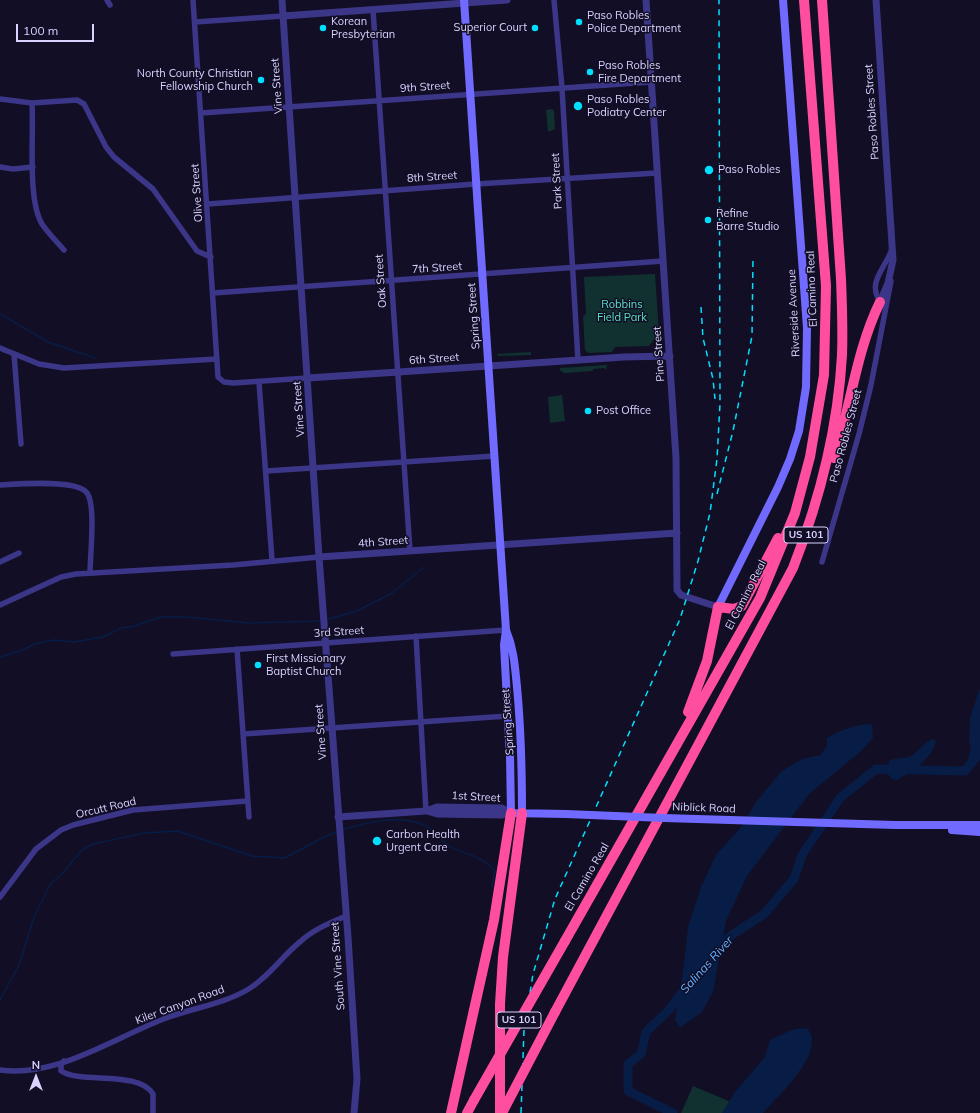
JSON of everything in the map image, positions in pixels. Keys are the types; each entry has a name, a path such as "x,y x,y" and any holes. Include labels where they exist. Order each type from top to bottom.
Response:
{"highway":[{"name":"El Camino Real","path":"467,1113 760,598 795,513 810,458 820,404 826,344 826,286 804,0"},
{"name":"US 101","path":"501,1113 778,599 793,568 819,495 834,429 842,354 841,279 822,0"},
{"path":"819,495 828,475 843,429 864,340 880,302"},
{"path":"646,798 697,690 707,661 718,606 734,609 742,606 783,528 795,513"},
{"path":"451,1113 516,813"},
{"path":"501,1113 500,1004 516,813"}],"main road":[{"name":"Riverside Avenue","path":"718,606 778,487 790,459 799,431 806,387 807,328 784,0"},
{"name":"Spring Street","path":"464,2 495,456 506,630 504,645 508,716 516,813"},
{"name":"Spring Street","path":"506,630 512,645 519,708 522,769 516,813"},
{"name":"Niblick Road","path":"516,813 895,825 980,825"},
{"name":"Niblick Road","path":"895,825 980,832"}],"street":[{"path":"107,0 110,6"},
{"name":"Olive Street","path":"193,0 208,204 218,377 224,382"},
{"name":"Vine Street","path":"282,0 323,621 338,817"},
{"path":"195,22 508,0"},
{"name":"Park Street","path":"554,0 562,88 578,360"},
{"name":"Pine Street","path":"646,0 676,458 678,533 676,582 678,593 718,606"},
{"name":"Paso Robles Street","path":"822,562 859,434 886,313 891,272 892,247 876,0"},
{"name":"Oak Street","path":"373,10 410,551"},
{"name":"9th Street","path":"201,113 651,82"},
{"path":"0,99 32,103 77,100 84,104 106,147 114,157 153,189 197,251 211,257"},
{"path":"32,103 32,183 40,218 64,250"},
{"path":"0,167 13,169 33,166"},
{"name":"8th Street","path":"208,204 476,184 657,174"},
{"name":"Paso Robles Street","path":"886,313 875,289 876,278 887,262 892,247"},
{"name":"7th Street","path":"213,293 663,261"},
{"name":"Paso Robles Street","path":"880,302 891,272"},
{"path":"0,348 39,364 64,368 217,359"},
{"path":"14,354 21,444"},
{"name":"6th Street","path":"224,382 259,382 578,360 670,356"},
{"path":"259,382 272,560"},
{"path":"266,471 495,456"},
{"path":"0,485 42,484 74,486 87,493 90,500 92,524 90,573"},
{"name":"4th Street","path":"0,605 62,577 76,574 233,566 272,560 678,533"},
{"path":"0,562 19,553"},
{"name":"3rd Street","path":"173,654 506,630"},
{"path":"416,636 426,811"},
{"path":"237,650 249,817"},
{"path":"243,734 508,716"},
{"name":"Orcutt Road","path":"0,897 36,849 61,830 73,825 133,810 247,800"},
{"name":"1st Street","path":"338,817 426,811 437,814 501,815 516,813"},
{"name":"South Vine Street","path":"338,817 357,1079 354,1113"},
{"name":"Kiler Canyon Road","path":"0,1070 20,1071 64,1061 101,1048 168,1018 227,999 247,990 262,979 301,940 322,926 346,916"},
{"path":"64,1061 61,1065 61,1071 68,1074 114,1079 145,1086 153,1094 153,1113"}],"green space":[{"path":"552,109 554,111 555,129 548,132 546,110"},
{"name":"Robbins Field Park","path":"655,274 659,333 649,346 615,347 612,352 588,353 585,350 583,316 586,314 584,277"},
{"path":"531,352 531,355 498,356 497,354"},
{"path":"607,365 606,370 604,368 593,369 593,371 564,373 560,370 560,368"},
{"path":"562,395 565,421 550,423 548,397"},
{"path":"693,1086 757,1113 681,1113"}],"water":[{"path":"980,688 980,753 965,771 971,747 969,742 970,718"},
{"path":"872,724 873,738 860,752 809,794 747,876 726,921 713,992 702,1012 680,1028 675,1020 688,927 701,887 716,855 742,826 756,802 782,771 802,759 821,755 827,746 827,738 849,728"},
{"path":"933,739 936,741 934,748 921,764 897,780 892,779 887,773 889,761 911,756 927,742"},
{"path":"803,1028 808,1029 812,1037 808,1057 802,1068 786,1088 763,1113 722,1113 735,1092 765,1057 770,1040 792,1030"}],"waterway":[{"path":"0,314 48,342 95,358"},
{"path":"326,620 357,611 392,593 424,567"},
{"path":"0,657 23,650 34,644 55,640 74,642 103,637 121,628 136,626 161,617 186,617 248,623 322,621"},
{"name":"Salinas River","path":"715,954 729,937 764,914 794,879 802,855 840,798 876,769 965,771 980,753"},
{"path":"342,830 363,824 387,820 410,821 421,824 431,829 449,846 484,861 495,870 492,886 494,888"},
{"path":"0,1000 19,965 34,917 51,883 61,875 82,850 93,844 144,833 178,831 252,856 285,858 338,831"},
{"name":"Salinas River","path":"673,1113 628,1091 628,1064 641,1054 646,1032 669,1010 687,986"}],"railway":[{"path":"521,1113 524,1030 533,974 555,899 680,619 698,561 710,513 717,459 720,404 719,0"},
{"path":"717,494 733,431 752,336 753,256"},
{"path":"701,307 703,338 713,379 715,399"}],"place":[{"name":"Paso Robles Police Department","path":"579,22"},
{"name":"Korean Presbyterian","path":"323,28"},
{"name":"Superior Court","path":"535,28"},
{"name":"Paso Robles Fire Department","path":"590,72"},
{"name":"North County Christian Fellowship Church","path":"261,80"},
{"name":"Paso Robles Podiatry Center","path":"578,106"},
{"name":"Paso Robles","path":"709,170"},
{"name":"Refine Barre Studio","path":"708,220"},
{"name":"Post Office","path":"588,411"},
{"name":"First Missionary Baptist Church","path":"258,665"},
{"name":"Carbon Health Urgent Care","path":"377,841"}]}
